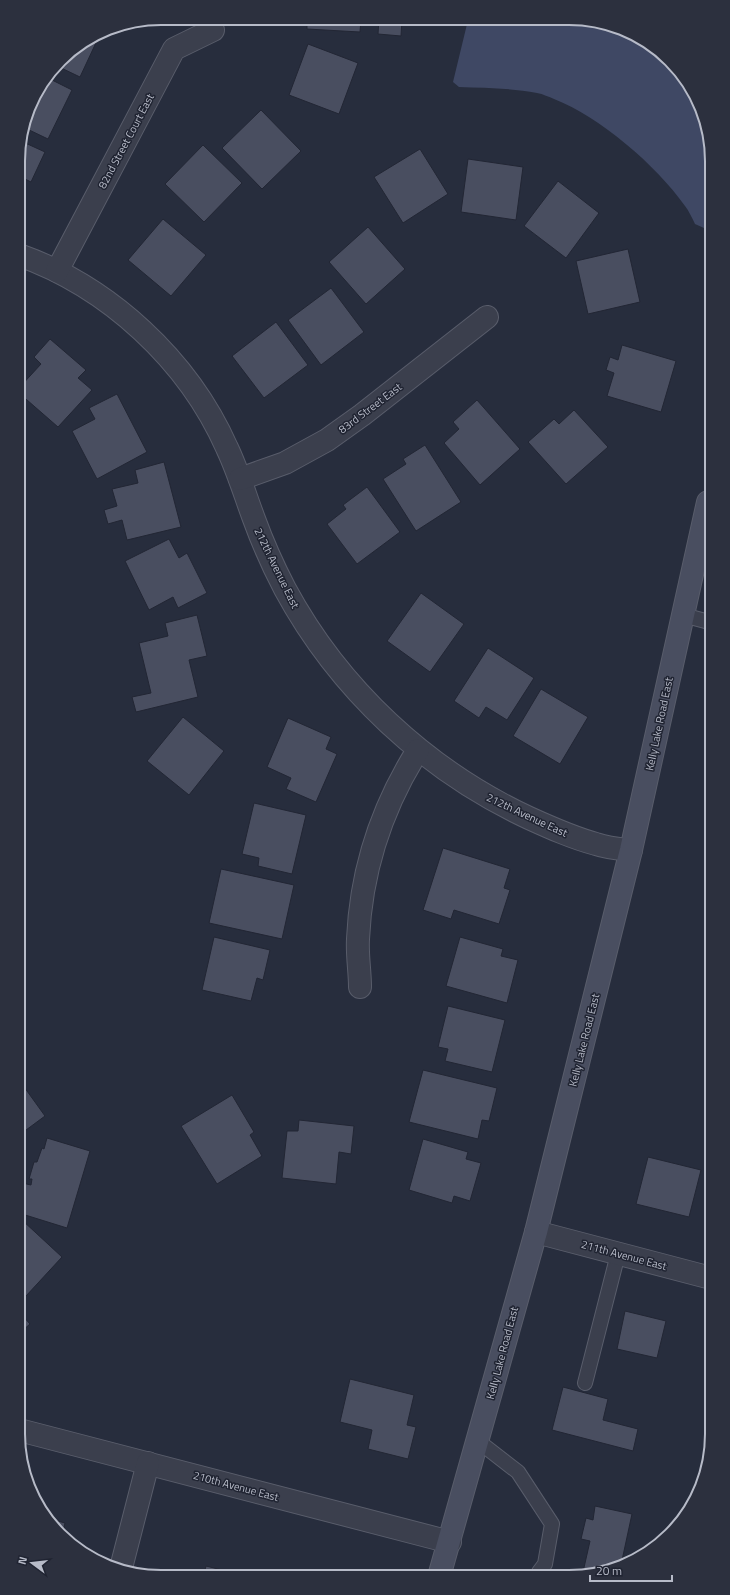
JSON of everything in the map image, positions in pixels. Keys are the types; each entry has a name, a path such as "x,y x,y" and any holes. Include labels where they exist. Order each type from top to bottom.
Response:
{"street":[{"name":"82nd Street Court East","path":"57,271 174,49 213,30"},
{"name":"212th Avenue East","path":"25,258 57,271 102,298 138,326 174,363 201,400 227,446 254,521 285,588 313,636 335,665 378,714 418,750 463,783 503,806 553,830 590,842 631,850"},
{"name":"83rd Street East","path":"240,479 285,462 327,440 362,415 487,317"},
{"name":"Kelly Lake Road East","path":"441,1570 536,1232 631,850 705,516"},
{"path":"360,987 358,940 362,897 374,843 388,803 418,750"},
{"name":"211th Avenue East","path":"536,1232 705,1276"},
{"name":"210th Avenue East","path":"25,1432 450,1542"},
{"path":"122,1564 148,1463"}],"lane":[{"path":"683,615 705,621"},
{"path":"585,1383 618,1254"},
{"path":"478,1441 518,1472 552,1524 546,1564 541,1570"}],"water":[{"path":"467,25 578,25 613,32 645,48 659,59 677,78 695,109 704,143 705,227 704,228 695,224 673,190 643,159 608,130 572,107 539,93 508,89 459,87 453,82"}],"building":[{"path":"307,25 361,25 360,32 307,29"},
{"path":"379,25 402,25 401,36 378,34"},
{"path":"97,41 80,77 62,68 78,53"},
{"path":"308,44 358,63 339,114 289,95"},
{"path":"52,80 72,90 48,139 29,130 35,109"},
{"path":"261,110 301,151 262,189 222,148"},
{"path":"26,143 45,152 31,182 25,179"},
{"path":"203,145 242,183 204,222 165,184"},
{"path":"420,149 448,194 403,223 374,177"},
{"path":"468,159 523,167 516,220 461,212"},
{"path":"558,181 599,213 566,258 524,226"},
{"path":"163,219 206,255 171,296 128,260"},
{"path":"368,227 405,269 366,304 329,262"},
{"path":"628,249 640,302 588,314 576,261"},
{"path":"331,288 364,332 321,365 288,320"},
{"path":"276,322 308,365 264,398 232,356"},
{"path":"50,339 86,370 78,378 92,390 58,427 25,398 25,381 41,364 34,357"},
{"path":"622,345 676,361 661,412 607,396 614,373 606,370 610,357 618,360"},
{"path":"117,394 147,452 97,479 72,431 95,419 89,408"},
{"path":"477,400 520,449 480,485 444,443 459,429 453,422"},
{"path":"574,410 608,447 566,484 528,442 554,419 559,424"},
{"path":"425,445 461,502 416,531 383,479 406,464 403,459"},
{"path":"164,462 181,527 127,540 122,520 108,524 104,510 117,506 112,489 138,483 135,470"},
{"path":"367,487 400,532 357,564 327,524 346,509 343,505"},
{"path":"169,539 179,558 187,553 207,593 178,608 173,597 149,610 125,561"},
{"path":"421,593 464,624 430,672 387,641"},
{"path":"197,615 207,656 189,660 198,697 136,712 132,697 151,693 139,643 168,636 165,623"},
{"path":"488,648 534,678 507,720 486,707 479,718 454,701"},
{"path":"541,689 588,717 560,764 513,736"},
{"path":"183,717 224,751 189,795 147,761"},
{"path":"288,718 331,737 326,749 337,754 316,802 286,789 291,778 267,767"},
{"path":"254,803 306,815 292,874 258,866 259,858 242,854"},
{"path":"443,848 510,869 504,888 510,890 499,924 454,910 451,919 423,910"},
{"path":"221,869 294,885 282,939 209,923"},
{"path":"214,937 270,950 263,980 257,978 251,1001 202,990"},
{"path":"460,937 503,949 501,956 518,960 507,1003 446,986"},
{"path":"448,1006 505,1020 492,1072 445,1061 448,1049 438,1047"},
{"path":"423,1070 497,1088 489,1121 482,1120 478,1139 409,1122"},
{"path":"25,1088 45,1116 25,1131"},
{"path":"232,1095 254,1132 250,1135 262,1156 217,1184 181,1126"},
{"path":"299,1120 354,1126 351,1154 339,1152 336,1184 282,1178 287,1131 298,1131"},
{"path":"47,1138 90,1151 67,1228 25,1215 25,1184 31,1185 32,1179 29,1179 34,1162 37,1162 42,1148 44,1149"},
{"path":"423,1139 468,1152 466,1159 481,1163 470,1201 454,1196 452,1203 409,1190"},
{"path":"648,1157 701,1170 689,1217 636,1204"},
{"path":"25,1223 62,1257 26,1296 25,1295"},
{"path":"625,1311 666,1321 657,1358 617,1349"},
{"path":"25,1318 30,1324 25,1328"},
{"path":"350,1379 414,1395 407,1425 416,1427 408,1459 368,1449 372,1430 340,1422"},
{"path":"563,1387 608,1399 603,1420 638,1429 633,1451 552,1430"},
{"path":"595,1506 632,1514 622,1559 584,1569 590,1541 581,1539 586,1518 593,1520"},
{"path":"56,1521 65,1523 64,1529"},
{"path":"206,1566 222,1570 205,1570"}]}
